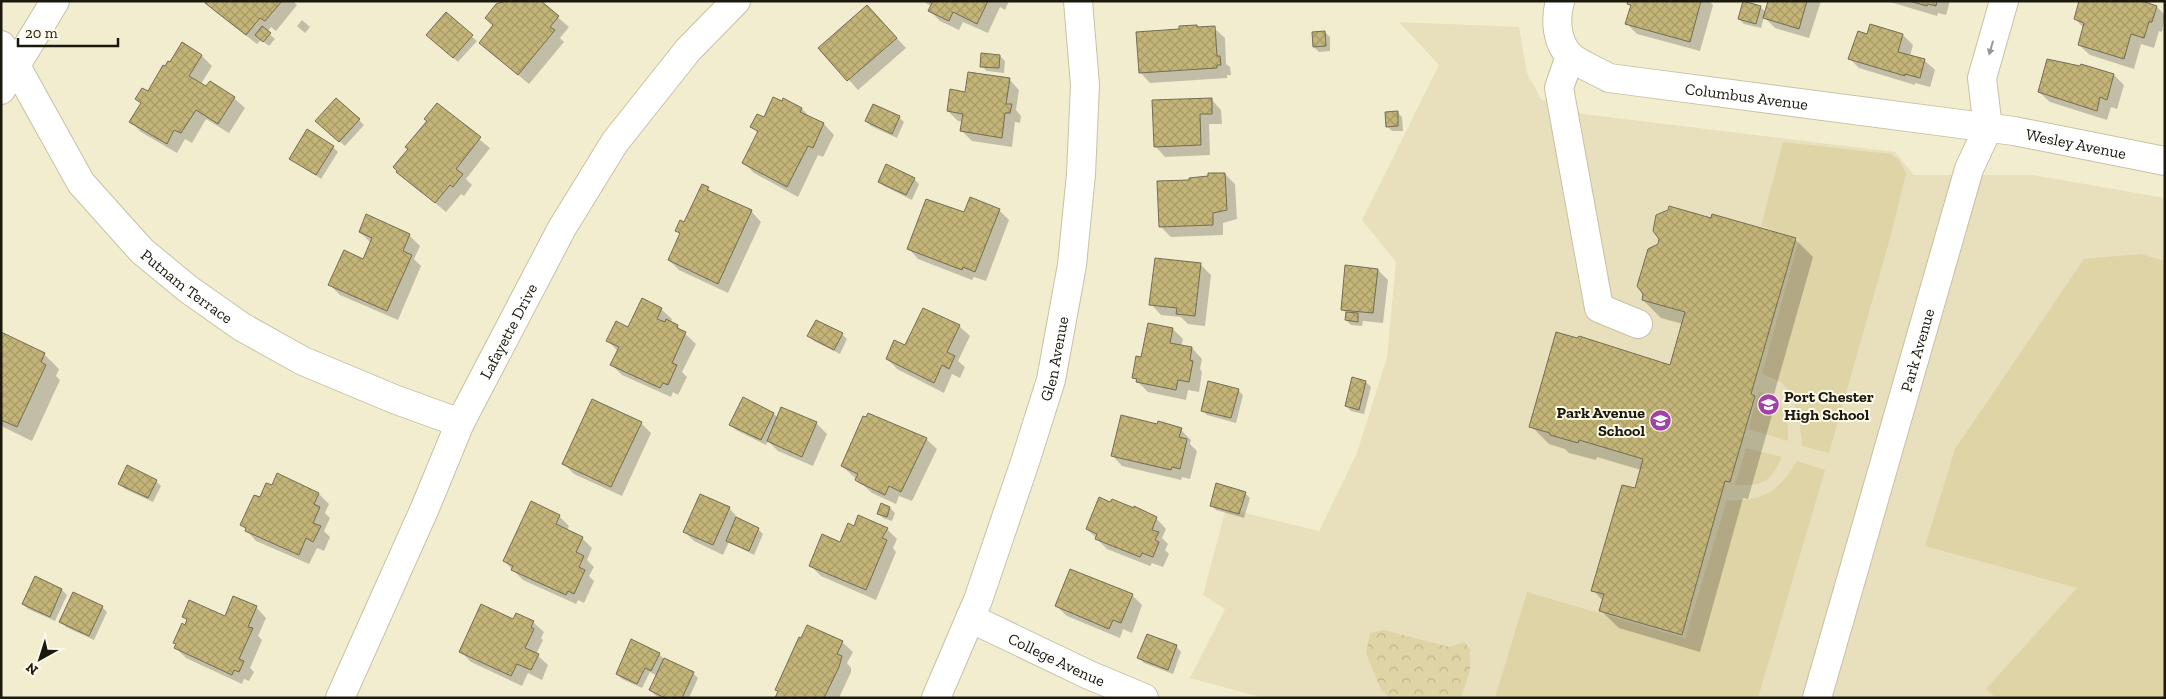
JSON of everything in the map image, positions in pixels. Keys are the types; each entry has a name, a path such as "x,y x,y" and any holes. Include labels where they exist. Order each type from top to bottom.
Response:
{"street":[{"path":"1,90 9,56 55,1"},
{"name":"Lafayette Drive","path":"340,698 460,423 562,228 615,142 688,50 736,1"},
{"name":"Glen Avenue","path":"936,698 970,618 1025,462 1051,380 1072,265 1081,174 1085,85 1078,1"},
{"path":"1560,1 1556,14 1559,37 1570,56 1559,88 1599,308 1638,324"},
{"path":"1988,128 1982,78 2004,1"},
{"name":"Putnam Terrace","path":"9,56 81,183 142,251 188,289 242,327 303,362 394,399 460,423"},
{"name":"Columbus Avenue","path":"1570,56 1609,78 1988,128"},
{"name":"Wesley Avenue","path":"1988,128 2014,131 2165,161"},
{"name":"Park Avenue","path":"1817,698 1969,170 1988,128"},
{"name":"College Avenue","path":"970,618 1089,675 1144,698"}],"shaded area":[{"name":"Port Chester High School","path":"1399,22 1519,27 1527,73 1541,99 1583,114 1895,152 1914,175 2033,175 2165,198 2165,698 1264,698 1190,678 1225,609 1203,595 1226,508 1319,531 1357,453 1387,357 1396,262 1362,220 1439,65"}],"green space":[{"path":"1783,142 1891,154 1899,160 1906,173 1892,231 1829,453 1802,446 1798,414 1792,398 1784,385 1762,374 1799,239 1761,226"},
{"path":"2141,254 2165,261 2165,698 1996,698 1986,689 2077,588 1925,546 1955,449 2084,259"},
{"path":"1759,391 1775,400 1784,410 1788,441 1748,429"},
{"path":"1746,448 1782,457 1769,478 1765,481 1753,485 1735,485"},
{"path":"1797,461 1825,470 1758,698 1495,698 1527,592 1685,638 1727,500 1751,499 1769,493 1784,480"},
{"path":"1384,630 1449,647 1464,642 1470,649 1470,671 1461,698 1390,698 1381,690 1366,653 1370,633"}],"building":[{"path":"206,1 282,1 265,21 260,18 246,35 205,3"},
{"path":"505,1 541,1 559,16 550,27 555,30 518,75 479,43 493,25 485,18 496,4"},
{"path":"928,1 988,1 977,24 953,12 949,21 928,11 932,3"},
{"path":"1628,1 1701,1 1690,42 1625,24 1631,5 1627,4"},
{"path":"1743,1 1761,6 1756,24 1738,19"},
{"path":"1768,1 1807,1 1799,29 1763,18"},
{"path":"1909,1 1937,1 1936,6 1928,4 1927,6"},
{"path":"2079,1 2142,1 2157,6 2144,38 2131,34 2124,59 2078,45 2084,23 2074,19"},
{"path":"867,5 897,38 847,81 818,48"},
{"path":"446,12 473,35 453,58 426,35"},
{"path":"1870,24 1903,34 1898,52 1925,59 1920,78 1905,74 1905,76 1848,59 1858,31 1867,34"},
{"path":"1197,25 1197,27 1215,26 1217,56 1220,56 1221,65 1217,65 1217,68 1139,73 1136,32 1179,29 1179,26"},
{"path":"262,26 271,33 263,42 255,35"},
{"path":"1325,31 1326,46 1313,47 1312,32"},
{"path":"182,42 202,55 189,76 206,86 210,81 235,97 218,124 196,110 181,133 174,130 167,144 129,122 141,103 135,99 142,88 148,91 163,65 165,66 168,61 170,62"},
{"path":"981,53 1000,55 999,68 980,67"},
{"path":"2047,59 2080,66 2081,64 2114,74 2107,100 2100,97 2097,111 2038,92"},
{"path":"968,72 1010,78 1006,104 1012,104 1010,113 1005,113 1002,138 960,131 963,114 947,111 950,89 965,92"},
{"path":"773,97 782,101 783,98 802,108 800,112 824,123 813,148 808,146 787,187 742,163 758,131 750,127 757,114 764,117"},
{"path":"336,98 360,119 339,142 315,121"},
{"path":"1212,98 1212,114 1200,114 1201,145 1154,147 1152,100"},
{"path":"437,103 481,137 456,169 463,174 453,187 450,185 435,203 396,172 393,167 408,149 405,147 427,121 424,119"},
{"path":"873,104 900,116 892,134 865,121"},
{"path":"1398,111 1398,126 1386,127 1385,112"},
{"path":"307,129 334,146 316,175 289,159"},
{"path":"886,164 915,178 906,195 878,182"},
{"path":"1208,173 1225,173 1227,210 1213,213 1213,225 1159,227 1157,181 1189,180 1189,178 1208,176"},
{"path":"702,184 709,187 707,190 752,210 718,284 668,260 680,233 675,231 680,220 684,222"},
{"path":"970,197 1000,209 975,272 963,267 962,270 907,249 926,199 964,212"},
{"path":"1669,206 1711,218 1712,214 1796,238 1751,394 1755,396 1730,482 1725,481 1682,635 1599,611 1604,594 1591,591 1622,485 1635,488 1643,459 1579,440 1578,443 1529,427 1556,332 1577,338 1579,336 1670,365 1685,312 1642,300 1643,294 1637,286 1648,249 1658,244 1659,239 1653,231 1656,215 1668,210"},
{"path":"366,214 410,234 403,251 412,255 387,311 328,285 344,250 363,259 372,238 359,232"},
{"path":"1155,258 1201,263 1195,316 1176,314 1177,308 1149,305"},
{"path":"1345,265 1378,269 1373,313 1341,310"},
{"path":"642,298 662,308 657,319 665,322 666,319 678,325 677,328 686,332 672,363 677,365 668,385 663,383 660,388 610,365 619,347 606,341 616,321 628,327"},
{"path":"923,308 960,325 947,352 955,356 949,369 942,365 934,383 886,359 894,340 905,345"},
{"path":"1346,312 1358,313 1358,322 1345,320"},
{"path":"816,320 843,333 834,350 807,336"},
{"path":"1148,323 1173,328 1170,343 1192,347 1190,360 1193,361 1189,382 1178,380 1176,390 1136,382 1137,379 1132,378 1136,356 1141,357"},
{"path":"1,332 45,353 41,362 46,365 17,427 1,420"},
{"path":"1352,377 1366,381 1359,410 1345,406"},
{"path":"1208,381 1239,389 1231,418 1201,411"},
{"path":"743,397 774,413 761,440 729,425"},
{"path":"592,399 642,422 611,487 562,464"},
{"path":"781,407 817,422 802,457 767,441"},
{"path":"868,413 927,438 901,492 889,486 885,495 855,480 858,474 841,466 863,416 866,417"},
{"path":"1121,415 1157,424 1158,421 1182,428 1179,437 1187,439 1180,469 1172,467 1171,470 1111,456"},
{"path":"127,465 157,480 148,498 118,484"},
{"path":"277,473 319,493 314,504 320,507 313,523 321,526 313,542 306,538 299,555 245,531 246,528 240,525 254,495 260,497 266,483 272,485"},
{"path":"1216,483 1246,492 1239,514 1210,506"},
{"path":"700,494 730,507 713,545 683,532"},
{"path":"1099,497 1110,502 1112,499 1134,508 1134,506 1157,517 1152,530 1159,532 1155,540 1159,542 1153,557 1142,553 1140,557 1095,539 1097,534 1086,529"},
{"path":"531,501 560,515 556,524 583,537 576,552 584,556 579,567 585,570 574,594 568,591 566,595 511,570 513,566 503,561"},
{"path":"881,503 890,507 887,517 877,514"},
{"path":"858,515 888,528 882,538 887,540 866,590 809,566 822,534 840,542 848,523 854,526"},
{"path":"736,517 759,528 749,551 726,541"},
{"path":"1070,569 1133,594 1121,623 1113,620 1109,629 1055,606"},
{"path":"35,576 62,589 50,617 22,604"},
{"path":"73,592 103,606 89,636 59,622"},
{"path":"233,596 257,606 248,627 253,628 239,659 244,661 239,672 234,670 232,675 174,648 176,644 173,643 182,623 185,625 187,619 182,617 189,600 225,616"},
{"path":"481,604 513,619 516,613 534,621 531,627 534,629 525,648 539,654 531,670 517,664 511,676 459,652"},
{"path":"807,625 843,641 837,654 842,656 839,667 824,698 775,698 778,691 775,690 799,637 801,638"},
{"path":"1147,634 1177,645 1168,670 1137,658"},
{"path":"631,639 660,653 651,671 645,668 637,684 616,674"},
{"path":"664,658 694,672 682,698 665,698 649,690"}],"place":[{"name":"Port Chester High School","path":"1768,405"},
{"name":"Park Avenue School","path":"1661,421"}]}
